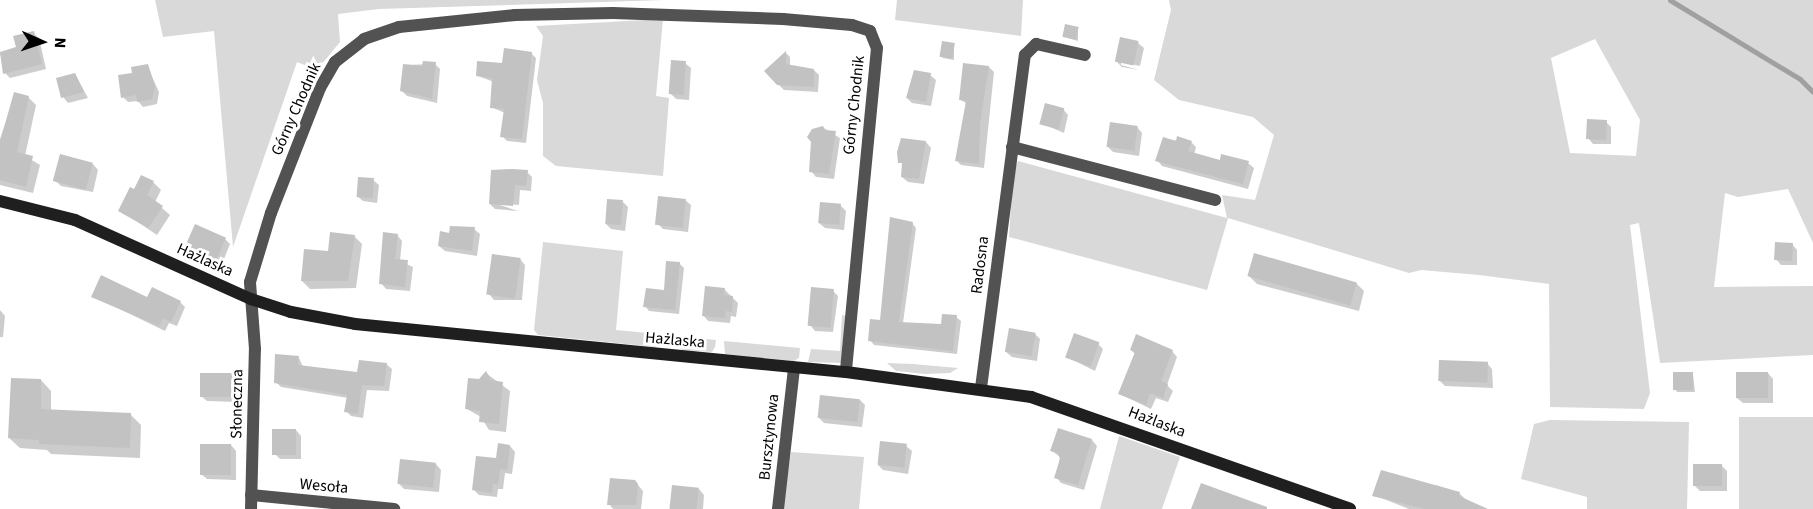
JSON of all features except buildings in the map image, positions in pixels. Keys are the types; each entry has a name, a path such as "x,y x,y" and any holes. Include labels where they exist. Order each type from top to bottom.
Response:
{"street":[{"name":"Górny Chodnik","path":"251,299 250,282 271,213 320,88 335,62 364,39 421,24 515,15 698,14 852,25 870,31 877,48 846,372"},
{"name":"Radosna","path":"981,388 1025,55 1036,44 1085,55"},
{"path":"1012,147 1215,200"},
{"name":"Hażlaska","path":"0,201 75,220 251,299 291,312 355,324 846,372 981,388 1070,408 1350,509"},
{"name":"Słoneczna","path":"251,299 255,349 251,509"},
{"name":"Bursztynowa","path":"778,509 794,368"},
{"name":"Wesoła","path":"251,495 394,509"}],"shaded area":[{"path":"155,0 665,0 379,9 338,14 340,42 317,70 297,62 233,247 214,31 163,37"},
{"path":"897,0 1023,0 1021,36 895,20"},
{"path":"1169,0 1813,0 1813,243 1788,189 1738,197 1725,193 1714,287 1813,286 1813,355 1660,363 1639,223 1630,225 1650,393 1644,409 1550,407 1549,284 1421,270 1409,273 1228,218 1207,290 1009,237 1013,173 1018,161 1227,218 1222,195 1255,200 1274,135 1253,117 1179,100 1154,80 1171,10","holes":["1595,39 1640,120 1636,156 1570,153 1551,58"]},
{"path":"663,19 656,96 669,98 663,176 556,166 543,156 543,103 537,80 543,36 536,26"},
{"path":"543,242 623,251 616,330 659,334 656,347 538,335 534,330"},
{"path":"842,315 847,316 842,363 808,362 811,349 840,351"},
{"path":"670,335 716,340 715,347 712,352 683,350 671,343"},
{"path":"724,341 800,348 799,358 794,361 725,354"},
{"path":"887,363 958,368 950,373 925,374 896,371"},
{"path":"1739,417 1813,417 1813,509 1739,509"},
{"path":"1550,420 1689,422 1687,509 1587,509 1587,497 1521,479 1534,424"},
{"path":"1119,436 1180,457 1162,509 1100,509"},
{"path":"791,452 864,457 859,509 782,509"}],"waterway":[{"path":"1670,0 1800,79 1813,92"}]}
